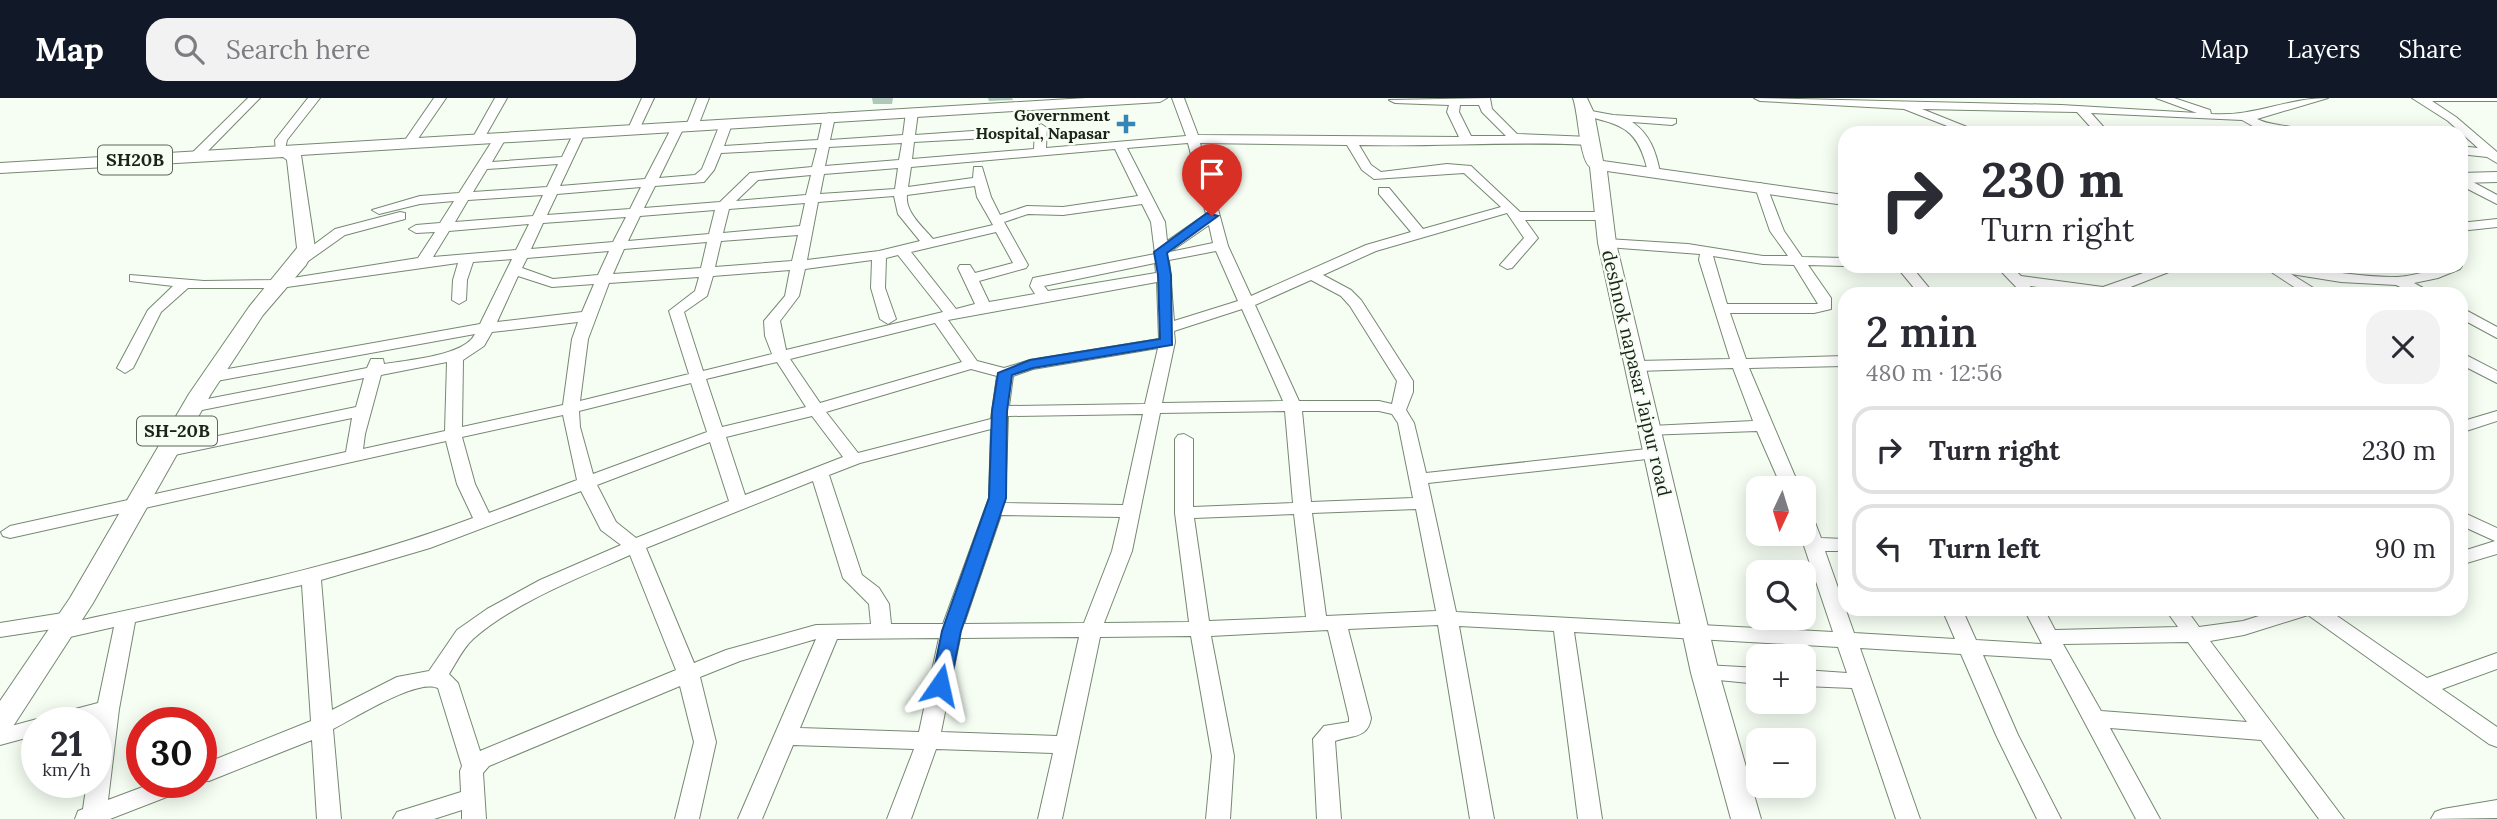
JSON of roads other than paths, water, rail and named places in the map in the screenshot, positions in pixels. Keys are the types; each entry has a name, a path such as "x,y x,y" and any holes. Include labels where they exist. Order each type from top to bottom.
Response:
{"main road":[{"path":"275,151 988,108 1025,102 1160,98"},
{"name":"deshnok napasar Jaipur road","path":"1583,105 1592,161 1598,166 1607,243 1705,673 1746,819"},
{"name":"SH20B","path":"0,168 275,151"},
{"path":"275,151 288,153 295,158 306,248 299,261"},
{"path":"1598,166 1838,199"},
{"path":"2468,179 2494,178"},
{"name":"SH-20B","path":"0,723 9,698 65,625 211,377 256,311 299,261"}],"street":[{"path":"196,156 254,98"},
{"path":"275,151 314,98"},
{"path":"409,143 440,98"},
{"path":"478,139 501,98"},
{"path":"634,130 648,98"},
{"path":"687,819 705,742 688,673 636,547 608,526 587,484 572,427 571,408 580,339 588,316 618,246 637,213 650,182 703,98"},
{"path":"1178,98 1221,246 1293,406 1302,506 1327,623 1360,718 1359,726 1354,730 1335,730 1324,739 1329,819"},
{"path":"1760,98 1898,105 2080,109 2181,123 2245,117 2322,98"},
{"path":"2162,98 2222,118"},
{"path":"2418,98 2497,98"},
{"path":"2418,98 2460,126"},
{"path":"1395,100 1442,100 1455,103 1484,100 1486,110 1511,135 1522,139"},
{"path":"1455,103 1453,112 1468,142"},
{"path":"1583,105 1612,118 1647,140 1654,172"},
{"path":"1898,105 1956,126"},
{"path":"985,307 968,273 1021,265 984,197 980,181 988,108"},
{"path":"2080,109 2096,126"},
{"path":"912,112 901,192 905,214 929,243"},
{"path":"829,117 792,296 772,321 772,333 791,375 855,459"},
{"path":"2245,117 2262,126"},
{"path":"1612,118 1672,121"},
{"path":"769,173 776,121"},
{"path":"379,210 464,196 702,178 726,124"},
{"path":"1040,152 1041,128"},
{"path":"192,407 457,355 476,346 579,133"},
{"path":"716,150 987,134"},
{"path":"2468,134 2492,156"},
{"path":"424,262 500,138"},
{"path":"739,504 699,375 676,312 699,297 723,206 754,176 982,159 1192,139 1351,142 1522,139 1590,141"},
{"path":"1351,142 1366,167 1378,176 1447,168 1467,169 1513,212 1531,238 1507,265"},
{"path":"1050,819 1091,631 1122,551 1167,335 1158,222 1120,147"},
{"path":"2468,152 2492,156"},
{"path":"482,166 565,160"},
{"path":"416,229 901,192 980,181"},
{"path":"2468,184 2497,200"},
{"path":"1721,308 1822,309 1826,306 1824,298 1773,224 1761,187"},
{"path":"1384,191 1420,234"},
{"path":"514,270 545,282 604,281 799,265 902,250 1000,224 1027,210 1063,211 1146,198"},
{"path":"299,261 340,232 412,213 435,199"},
{"path":"0,630 126,617 311,576 485,523 716,434 818,409 971,364 1005,373 1167,335 1371,248 1420,234 1513,212 1604,216"},
{"path":"1160,255 1212,216"},
{"path":"2468,226 2497,223"},
{"path":"135,278 184,284 279,284 424,262 806,230"},
{"path":"1607,243 1707,251 1746,259 1838,262"},
{"path":"1044,296 1037,286 1038,281 1160,255 1221,246"},
{"path":"902,250 946,316 971,364"},
{"path":"1707,251 1738,362 1762,426 1785,476"},
{"path":"879,255 877,288 888,319"},
{"path":"459,300 460,280 467,258"},
{"path":"1909,273 1921,287"},
{"path":"2010,273 2024,287"},
{"path":"2117,287 2157,273"},
{"path":"2279,273 2304,287"},
{"path":"2310,273 2341,278 2396,280 2438,273"},
{"path":"2386,273 2412,287"},
{"path":"1311,274 1346,293 1364,314 1405,381 1405,392 1398,410"},
{"path":"10,532 571,408 780,354 985,307 1164,275"},
{"path":"2017,281 2070,287"},
{"path":"125,368 155,310 184,284"},
{"path":"211,377 486,327 588,316"},
{"path":"2468,316 2495,331"},
{"path":"354,457 362,411 382,346"},
{"path":"457,355 453,434 466,484 485,523"},
{"path":"1637,366 1838,361"},
{"path":"1798,362 1838,373"},
{"path":"2468,362 2497,378"},
{"path":"899,819 929,738 951,631 995,509 1005,373"},
{"path":"436,677 456,643 494,614 547,585 739,504 855,459 1000,417 1153,409 1379,406 1398,410 1406,423 1467,716 1482,819"},
{"path":"165,452 362,411"},
{"path":"2468,425 2497,416"},
{"path":"1418,479 1552,467 1654,442 1762,426"},
{"path":"1184,439 1184,513 1200,629 1223,756 1218,819"},
{"path":"820,474 853,578 872,593 879,604 882,631"},
{"path":"1184,513 1423,503"},
{"path":"995,509 1131,511"},
{"path":"2468,521 2497,536"},
{"path":"1816,544 1838,545"},
{"path":"1815,546 1838,614"},
{"path":"2468,556 2497,547"},
{"path":"311,576 330,819"},
{"path":"1839,616 1908,819"},
{"path":"1955,616 2049,819"},
{"path":"2038,616 2148,819"},
{"path":"2180,616 2332,819"},
{"path":"405,819 473,808 471,771 481,760 733,655 816,632 1200,629 1446,618 1969,648 2195,635 2244,628 2282,616"},
{"path":"2323,616 2497,738"},
{"path":"108,707 126,617"},
{"path":"1563,624 1590,819"},
{"path":"750,819 831,632"},
{"path":"2424,687 2497,661"},
{"path":"1705,673 1746,675"},
{"path":"217,769 323,726 405,683 436,677 447,683 474,766"},
{"path":"1816,679 1860,681"},
{"path":"2094,719 2267,732"},
{"path":"0,737 21,731"},
{"path":"785,736 929,738 1068,746"},
{"path":"88,817 92,798"},
{"path":"88,817 139,798"},
{"path":"2442,819 2497,809"}],"place":[{"name":"Government Hospital, Napasar","path":"1126,124"}]}
